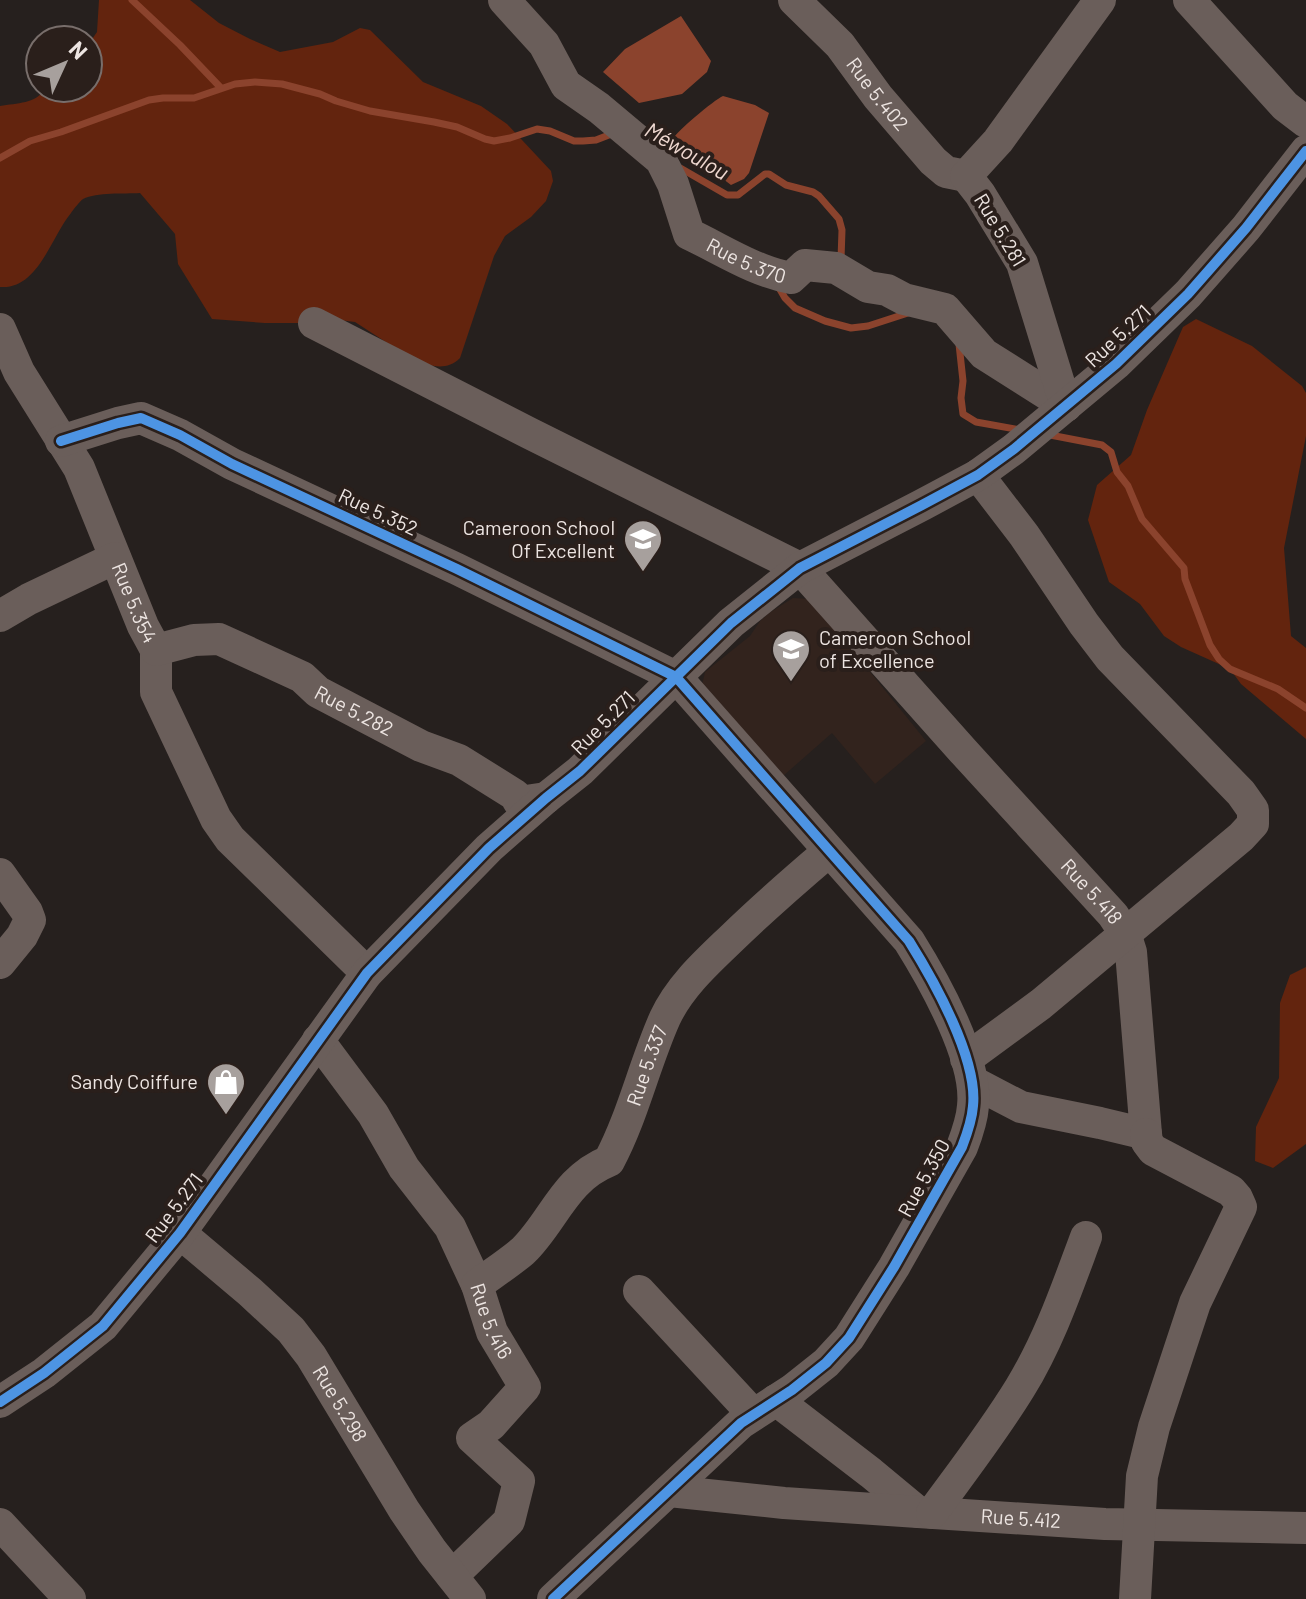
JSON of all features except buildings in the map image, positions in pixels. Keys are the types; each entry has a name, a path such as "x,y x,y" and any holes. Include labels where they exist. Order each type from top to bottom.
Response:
{"street":[{"name":"Rue 5.370","path":"504,0 544,44 566,85 661,160 673,184 689,234 745,264 776,275 791,278 805,265 836,268 868,287 945,309 984,354 1066,406"},
{"name":"Rue 5.402","path":"794,0 840,45 878,97 933,161 946,172 966,176"},
{"name":"Rue 5.281","path":"1066,406 1022,263 966,176 998,141 1100,0"},
{"path":"1189,0 1285,106 1306,122"},
{"name":"Rue 5.271","path":"0,1402 44,1373 103,1326 180,1233 367,973 489,848 580,771 731,623 800,568 978,475 1116,364 1188,294 1246,228 1295,186 1306,151"},
{"path":"314,323 800,568"},
{"name":"Rue 5.354","path":"0,329 19,372 79,468 143,626 156,650 156,692 216,819 230,839 367,973"},
{"name":"Rue 5.352","path":"61,441 141,418 676,677"},
{"path":"978,475 1110,658 1241,793 1253,810 1253,824 1241,837 1041,1004 969,1070 1021,1107 1146,1134 1153,1150 1231,1191 1241,1207 1195,1303 1159,1413 1142,1476 1135,1599"},
{"path":"0,616 115,558"},
{"name":"Rue 5.418","path":"800,568 1113,915 1125,933 1131,952 1146,1134"},
{"name":"Rue 5.282","path":"156,650 194,640 219,639 302,677 318,692 421,746 459,760 515,795 519,802 546,798"},
{"name":"Rue 5.350","path":"553,1599 741,1423 792,1390 826,1363 849,1338 894,1267 962,1147 973,1104 969,1070 957,1033 933,978 909,941 676,677"},
{"name":"Rue 5.337","path":"477,1285 523,1250 576,1183 594,1167 609,1161 636,1101 666,1016 688,984 766,906 828,852"},
{"path":"0,874 30,920 22,936 0,963"},
{"name":"Rue 5.416","path":"318,1040 373,1114 404,1168 450,1227 477,1285 492,1332 525,1387 491,1425 472,1438 519,1481 509,1521 461,1588"},
{"name":"Rue 5.298","path":"180,1233 291,1330 311,1356 404,1510 461,1588"},
{"path":"639,1291 765,1407 871,1473 925,1513 984,1442 1021,1387 1056,1317 1086,1237"},
{"name":"Rue 5.412","path":"669,1491 925,1513 1138,1525 1306,1528"},
{"path":"0,1524 70,1599"}],"shaded area":[{"path":"99,0 190,0 219,23 280,52 333,42 360,28 370,30 423,82 481,106 507,124 551,171 553,181 546,201 531,217 505,236 494,256 460,358 449,365 425,364 412,359 355,322 324,318 314,323 212,319 178,264 175,234 140,193 103,194 83,199 34,271 13,286 0,287 0,106 24,102 104,104 104,24 98,24"},
{"path":"1196,319 1252,346 1302,386 1306,393 1306,436 1284,548 1291,636 1306,648 1306,739 1241,684 1230,669 1164,636 1140,604 1109,582 1088,520 1097,485 1131,455 1183,327"},
{"name":"Cameroon School of Excellence","path":"793,598 811,599 926,741 875,784 832,733 774,784 700,694 705,672 750,636 769,613"},
{"path":"1306,967 1306,1144 1273,1168 1255,1161 1256,1127 1279,1078 1280,1003 1290,975"}],"water":[{"path":"681,16 711,61 707,72 682,94 639,103 603,72 625,49"},
{"path":"723,96 755,105 769,113 749,173 731,185 675,146 672,140 696,116"}],"waterway":[{"path":"132,0 221,88"},
{"name":"Méwoulou","path":"0,158 30,141 149,100 194,98 235,84 255,82 282,84 370,111 457,127 494,141 537,129 574,141 596,140 614,133"},
{"name":"Méwoulou","path":"675,165 727,195 738,195 765,174 786,185 813,192 839,219 842,230 841,259"},
{"path":"778,286 795,308 851,328 908,313"},
{"name":"Méwoulou","path":"959,344 963,414 976,422 1021,430"},
{"name":"Méwoulou","path":"1045,434 1102,445 1111,452 1117,472 1128,486 1142,519 1184,568 1185,579 1210,645 1219,659 1230,669 1278,689 1306,708"}],"cycle path":[{"path":"0,1402 44,1373 103,1326 180,1233 367,973 489,848 580,771 731,623 800,568 978,475 1116,364 1188,294 1246,228 1306,151"},
{"path":"61,441 141,418 676,677 909,941 962,1044 973,1087 972,1111 962,1147 894,1267 849,1338 826,1363 792,1390 741,1423 553,1599"}],"place":[{"name":"Cameroon School Of Excellent","path":"643,573"},
{"name":"Cameroon School of Excellence","path":"791,683"},
{"name":"Sandy Coiffure","path":"226,1116"}]}
